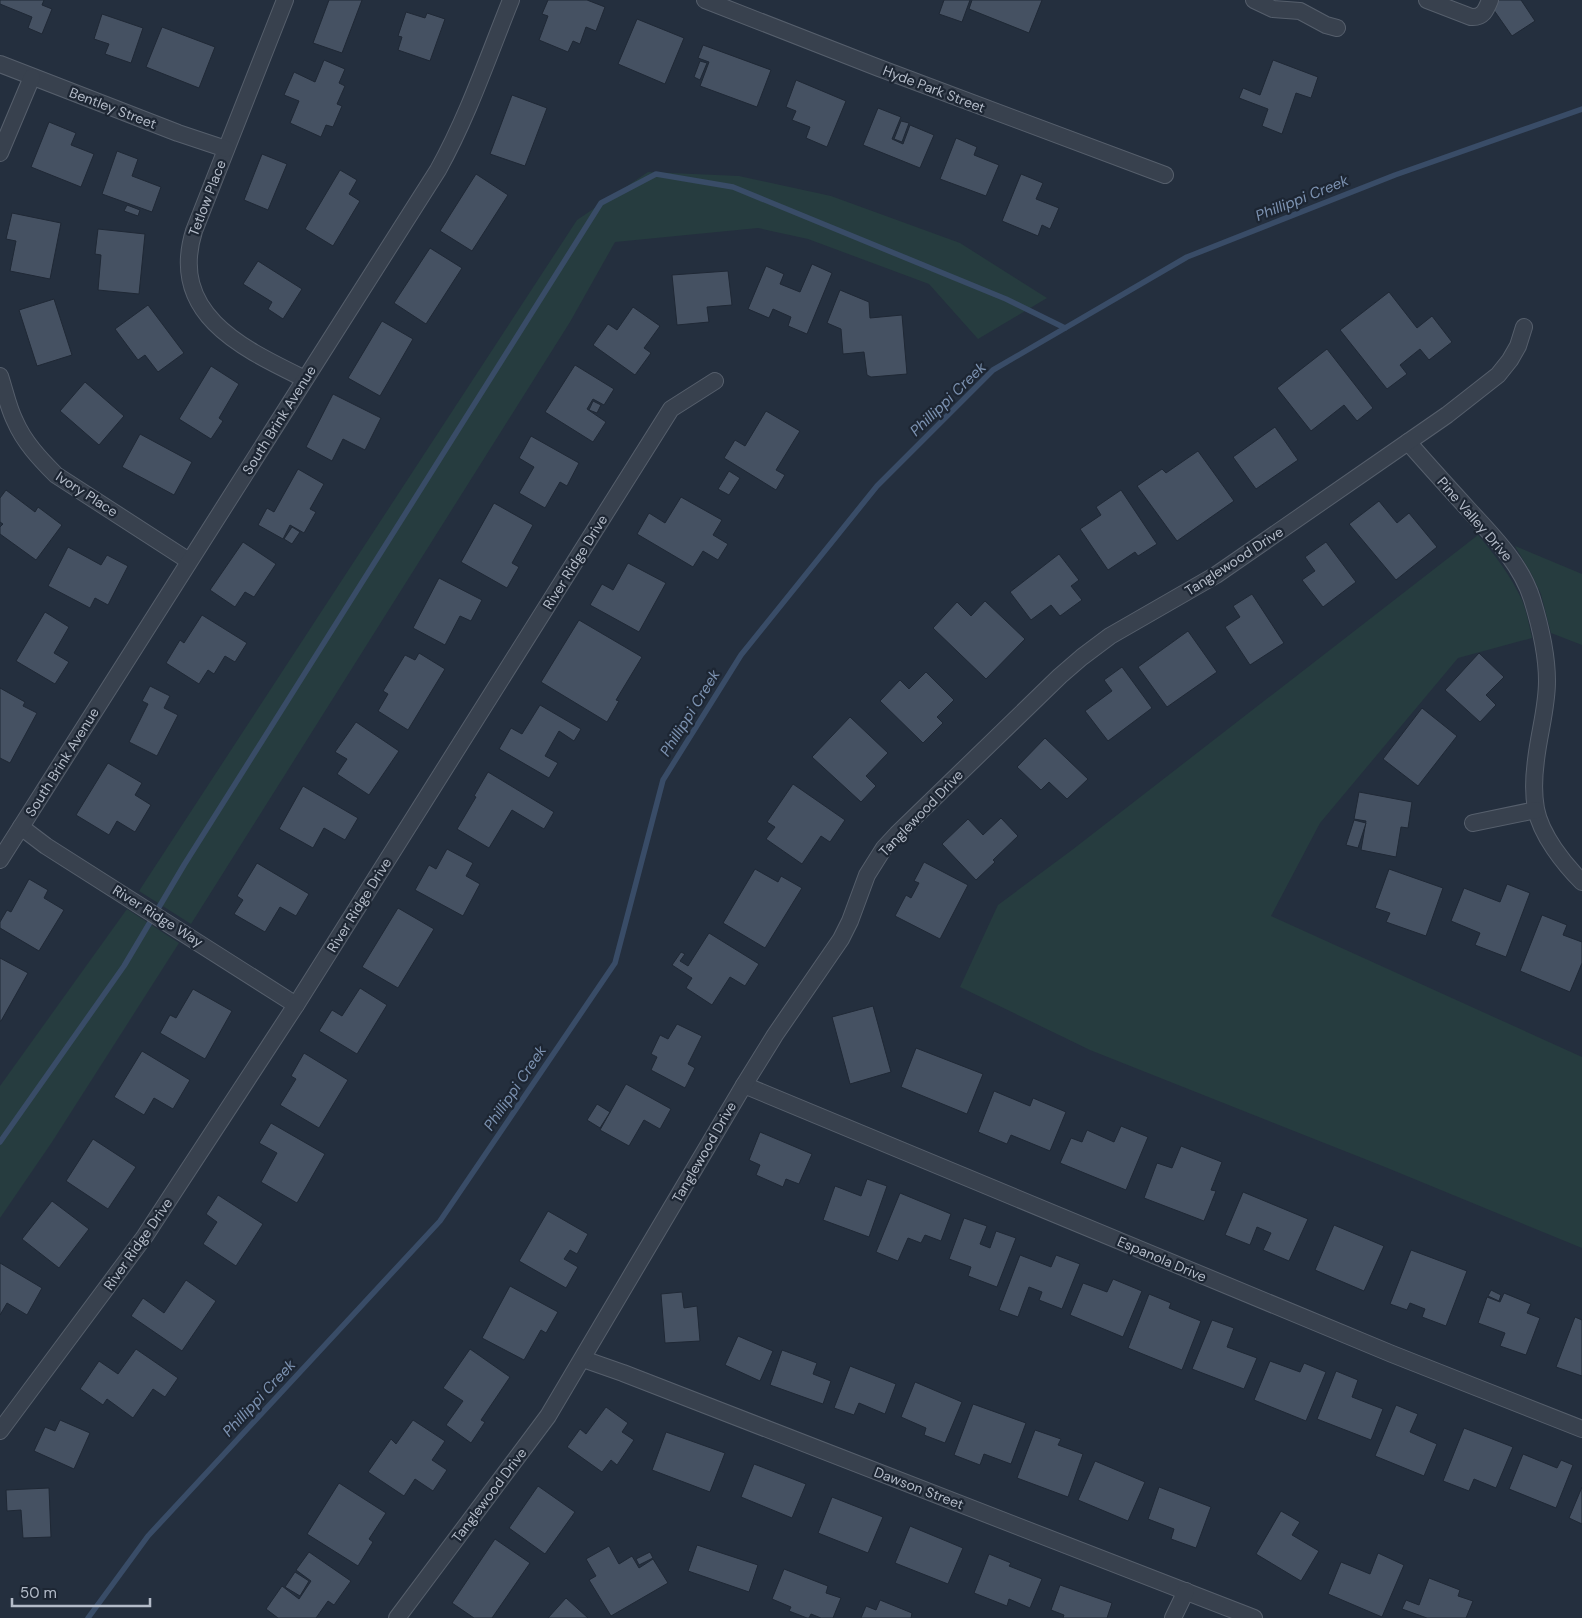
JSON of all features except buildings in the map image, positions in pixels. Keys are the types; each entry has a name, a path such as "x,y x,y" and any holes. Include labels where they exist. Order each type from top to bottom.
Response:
{"street":[{"name":"Tetlow Place","path":"284,0 190,243 188,260 192,286 197,300 207,316 221,330 272,362 305,379"},
{"name":"South Brink Avenue","path":"0,860 453,143 511,0"},
{"name":"Hyde Park Street","path":"705,0 1165,175"},
{"path":"1254,0 1274,9 1300,11 1326,25 1337,28"},
{"path":"1428,0 1477,18 1486,12 1490,0"},
{"name":"Bentley Street","path":"0,64 178,133 226,149"},
{"path":"0,153 32,77"},
{"name":"Tanglewood Drive","path":"397,1618 548,1416 744,1085 775,1035 841,939 868,875 884,848 1060,676 1082,657 1110,636 1216,575 1408,442 1498,375 1514,353 1524,327"},
{"name":"Ivory Place","path":"0,376 14,421 39,458 56,474 189,561"},
{"name":"River Ridge Drive","path":"0,1431 145,1236 296,1004 671,409 715,381"},
{"name":"Pine Valley Drive","path":"1408,442 1508,554 1532,598 1543,642 1547,682 1544,718 1536,758 1534,782 1536,810 1548,838 1565,865 1582,882"},
{"path":"1473,823 1536,810"},
{"name":"River Ridge Way","path":"21,827 46,846 296,1004"},
{"name":"Espanola Drive","path":"744,1085 1392,1354 1582,1429"},
{"name":"Dawson Street","path":"583,1359 623,1372 1254,1618"},
{"path":"1173,1618 1186,1591"}],"green space":[{"path":"648,172 739,176 831,196 960,243 1047,298 978,339 929,284 808,239 758,228 615,242 570,322 191,924 139,891 577,220"},
{"path":"1478,535 1502,566 1518,591 1525,609 1532,638 1458,658 1320,823 1271,916 1582,1057 1582,1248 1385,1167 1090,1050 960,987 998,905 1072,850"},
{"path":"1515,546 1582,574 1582,645 1551,633 1541,594"},
{"path":"127,909 179,943 52,1142 0,1218 0,1086"}],"waterway":[{"name":"Phillippi Creek","path":"88,1618 148,1536 440,1221 615,963 663,780 741,655 877,486 993,370 1187,257 1395,175 1582,109"},
{"path":"0,1142 124,966 184,865 601,203 656,174 733,187 1006,299 1065,328"}]}
